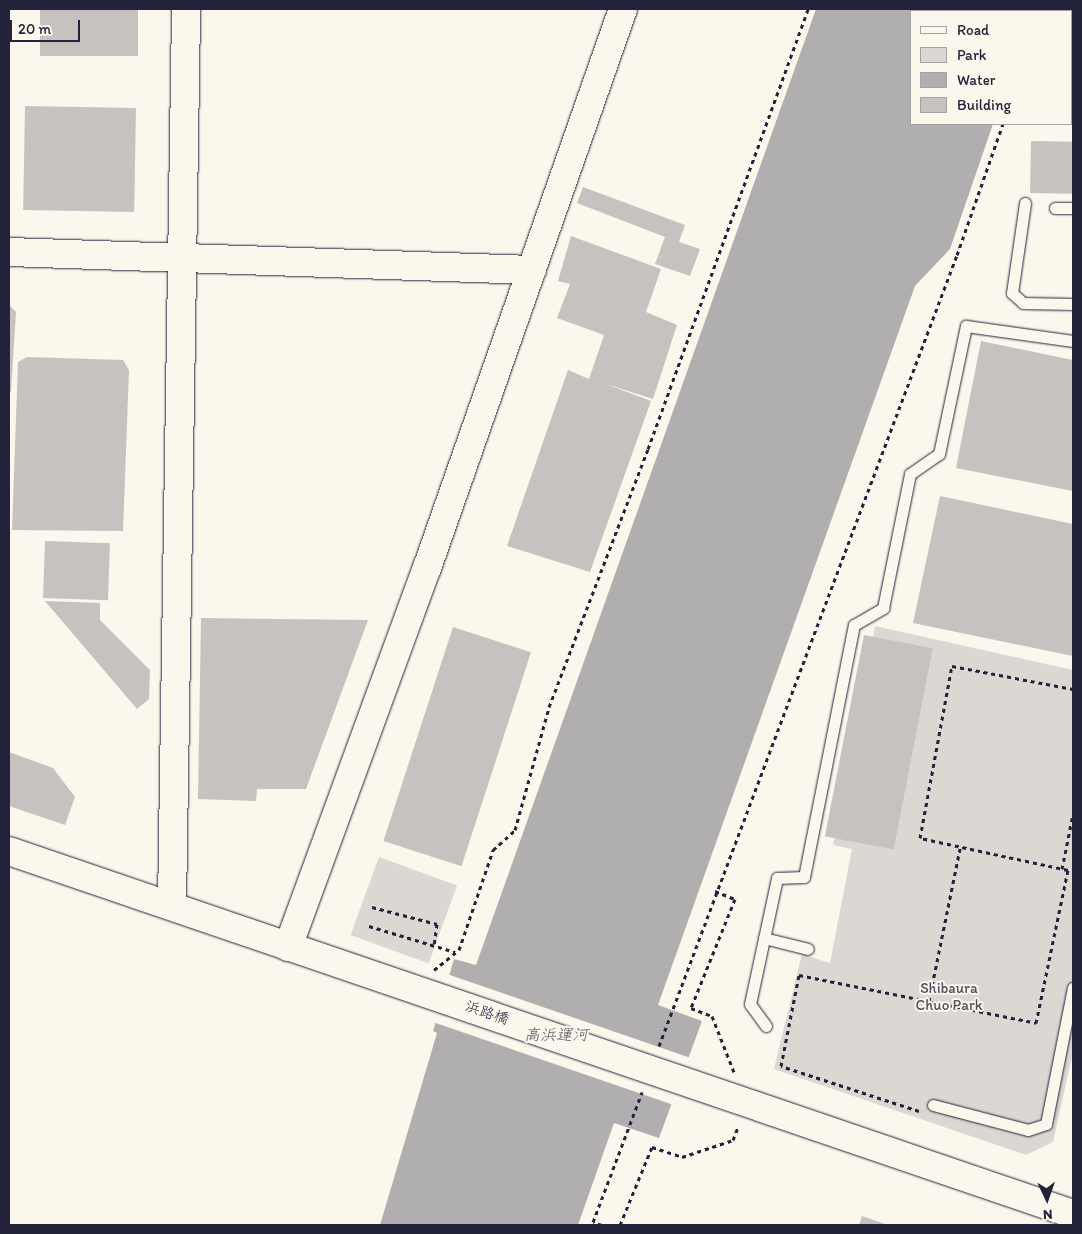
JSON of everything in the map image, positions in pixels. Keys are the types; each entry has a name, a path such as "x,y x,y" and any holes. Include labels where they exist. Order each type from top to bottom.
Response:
{"street":[{"path":"172,905 186,9"},
{"path":"288,947 532,270 623,9"},
{"path":"9,252 532,270"},
{"name":"浜路橋","path":"9,851 172,905 288,947 432,994 1073,1214"}],"lane":[{"path":"1025,203 1012,293 1023,303 1073,304"},
{"path":"1056,208 1073,208"},
{"path":"766,1026 750,1004 776,878 804,877 854,625 883,608 910,474 939,454 966,326 1073,341"},
{"path":"764,938 808,949"},
{"path":"931,1110 1028,1130 1046,1124 1073,988"}],"path":[{"path":"369,926 457,951 493,850 516,830 549,707 648,449 808,9"},
{"path":"672,1009 957,255 1003,125"},
{"path":"931,1110 781,1066 799,975 1036,1023 1068,870 920,838 952,666 1073,689"},
{"path":"1062,869 1073,814"},
{"path":"929,1001 960,848"},
{"path":"715,892 735,899 691,1008 712,1016 747,1103"},
{"path":"372,907 437,924 434,946"},
{"path":"602,1225 593,1222 626,1136"},
{"path":"620,1225 652,1147 682,1157 733,1140"}],"green space":[{"name":"Shibaura Chuo Park","path":"875,626 1073,670 1073,1052 1053,1142 1026,1155 774,1069 802,954 830,963 852,849 833,845"},
{"path":"379,857 457,885 429,963 351,935"}],"water":[{"name":"高浜運河","path":"816,9 1033,9 910,10 910,125 993,125 950,249 915,286 658,1005 702,1021 659,1138 614,1123 578,1225 380,1225 437,1033 433,1031 454,959 476,965"}],"pier":[{"path":"447,974 690,1058 674,1105 431,1021"}],"building":[{"path":"40,9 138,9 138,56 40,56"},
{"path":"25,106 136,108 134,212 23,210"},
{"path":"1031,141 1073,142 1072,194 1030,193"},
{"path":"583,187 685,225 679,242 700,249 690,276 655,264 665,237 577,203"},
{"path":"571,236 661,269 646,312 677,325 653,399 603,383 651,401 590,572 507,546 568,370 589,379 604,335 557,318 570,284 558,281"},
{"path":"9,305 16,312 11,392 9,392"},
{"path":"981,341 1073,360 1073,491 956,468"},
{"path":"27,357 123,360 129,370 123,531 12,530 18,362"},
{"path":"940,496 1073,524 1073,656 913,623"},
{"path":"45,541 110,543 108,600 43,598"},
{"path":"45,601 100,603 100,620 150,670 149,699 137,709"},
{"path":"201,618 368,620 306,789 257,789 256,801 198,799"},
{"path":"453,627 531,652 461,866 383,841"},
{"path":"864,635 933,648 894,850 825,836"},
{"path":"9,752 53,768 75,797 65,825 9,806"},
{"path":"862,1216 888,1225 859,1225"}]}
